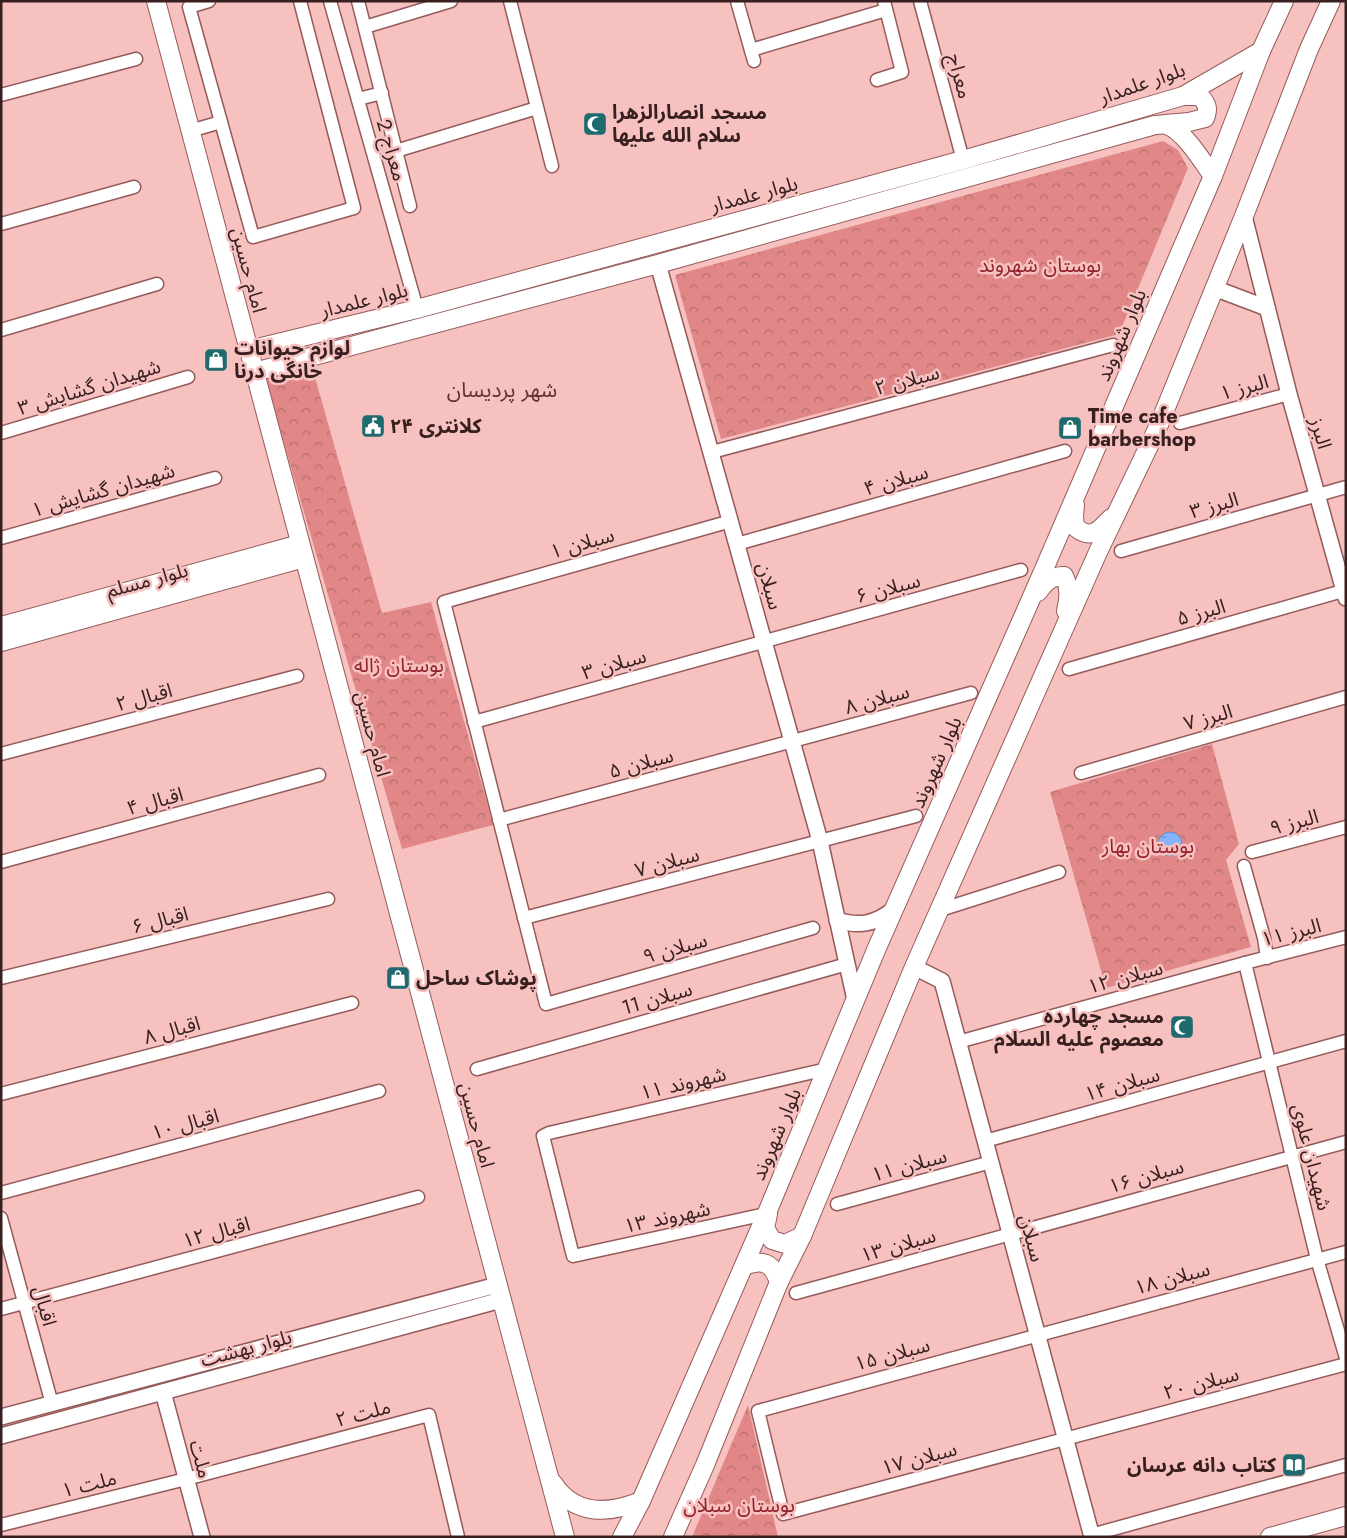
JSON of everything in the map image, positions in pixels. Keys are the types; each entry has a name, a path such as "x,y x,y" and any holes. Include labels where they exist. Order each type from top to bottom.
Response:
{"main road":[{"name":"امام حسین","path":"156,1 565,1537"},
{"name":"بلوار شهروند","path":"622,1537 641,1501 744,1266 894,909 1028,608 1213,176 1261,51 1284,1"},
{"path":"673,1537 705,1465 779,1282 802,1236 914,966 1118,510 1158,427 1244,216 1309,49 1332,1"},
{"name":"بلوار علمدار","path":"249,350 417,309 963,160 1183,96 1261,51"},
{"name":"بلوار علمدار","path":"254,372 658,264 1140,129 1205,118 1208,104 1200,96 1183,96"},
{"path":"1165,124 1176,130 1184,138 1213,176"},
{"path":"653,244 658,264"},
{"path":"1077,492 1074,516 1075,528 1081,532 1089,535 1096,532 1118,510"},
{"name":"بلوار مسلم","path":"1,626 302,551"},
{"name":"بلوار مسلم","path":"1,642 302,551"},
{"path":"1028,608 1047,580 1056,576 1064,576 1068,584 1069,594 1061,636"},
{"path":"767,1211 765,1228 772,1240 785,1244 802,1236"},
{"path":"744,1266 756,1262 766,1264 775,1272 779,1282"},
{"path":"549,1477 559,1493 574,1504 590,1509 608,1511 625,1508 641,1501"},
{"path":"1270,1537 1346,1516"}],"street":[{"path":"209,1 189,7 253,237 354,208 300,1"},
{"name":"معراج 2","path":"330,1 417,309"},
{"path":"358,1 410,206"},
{"path":"365,27 451,1"},
{"path":"510,1 552,166"},
{"path":"737,1 752,55 885,5 902,72 877,80"},
{"name":"معراج","path":"920,1 963,160"},
{"path":"1,95 136,58"},
{"path":"358,99 382,93"},
{"path":"396,151 537,108"},
{"path":"190,131 221,122"},
{"path":"1,224 134,186"},
{"name":"البرز","path":"1244,216 1289,394 1345,593"},
{"name":"سبلان","path":"658,264 820,841 855,1000"},
{"path":"1,330 157,284"},
{"path":"1214,288 1267,308"},
{"name":"سبلان ۲","path":"712,452 1113,345"},
{"name":"شهیدان گشایش ۳","path":"1,433 188,377"},
{"name":"البرز ۱","path":"1180,424 1289,394"},
{"name":"سبلان ۴","path":"737,544 1066,451"},
{"name":"شهیدان گشایش ۱","path":"1,538 215,478"},
{"name":"البرز ۳","path":"1121,551 1318,494 1346,488"},
{"name":"سبلان ۱","path":"474,722 444,602 731,521"},
{"name":"سبلان ۶","path":"764,641 1021,570"},
{"name":"البرز ۵","path":"1068,670 1345,593"},
{"name":"سبلان ۳","path":"474,722 764,641"},
{"name":"اقبال ۲","path":"1,754 297,676"},
{"name":"سبلان ۸","path":"792,742 971,692"},
{"name":"البرز ۷","path":"1081,773 1346,696"},
{"path":"474,722 524,918"},
{"name":"سبلان ۵","path":"499,820 792,742"},
{"name":"اقبال ۴","path":"1,862 319,775"},
{"name":"سبلان ۷","path":"524,918 916,816"},
{"name":"البرز ۹","path":"1252,852 1346,827"},
{"path":"1244,866 1264,938 1267,958"},
{"path":"940,910 1059,872"},
{"name":"اقبال ۶","path":"1,978 328,899"},
{"path":"836,920 861,925 879,920 894,909"},
{"name":"سبلان ۹","path":"524,918 546,1004 813,928"},
{"name":"البرز ۱۱","path":"1245,963 1346,938"},
{"name":"سبلان ۱۲","path":"958,1042 1245,963"},
{"name":"شهیدان علوی","path":"1245,963 1318,1259 1346,1358"},
{"name":"سبلان 11","path":"477,1069 847,964"},
{"name":"سبلان","path":"914,966 942,981 1092,1536"},
{"name":"اقبال ۸","path":"1,1094 352,1002"},
{"name":"سبلان ۱۴","path":"985,1142 1268,1062 1346,1042"},
{"name":"شهروند ۱۱","path":"577,1255 573,1256 571,1251 543,1136 826,1069"},
{"name":"اقبال ۱۰","path":"1,1193 379,1091"},
{"name":"سبلان ۱۶","path":"1010,1234 1346,1142"},
{"name":"سبلان ۱۱","path":"836,1204 990,1162"},
{"name":"اقبال ۱۲","path":"1,1309 418,1198"},
{"name":"شهروند ۱۳","path":"577,1255 767,1211"},
{"name":"اقبال","path":"1,1218 52,1404"},
{"name":"سبلان ۱۳","path":"796,1293 1010,1234"},
{"name":"سبلان ۱۸","path":"1037,1334 1346,1252"},
{"name":"بلوار بهشت","path":"1,1436 162,1392 499,1292"},
{"name":"بلوار بهشت","path":"1,1417 499,1292"},
{"name":"سبلان ۱۵","path":"783,1514 758,1410 1037,1334"},
{"name":"سبلان ۲۰","path":"1065,1438 1346,1364"},
{"name":"ملت","path":"162,1392 202,1537"},
{"path":"52,1404 57,1421"},
{"name":"ملت ۲","path":"186,1479 429,1415 458,1537"},
{"name":"سبلان ۱۷","path":"783,1514 1065,1438"},
{"path":"1092,1536 1346,1465"},
{"name":"ملت ۱","path":"1,1525 186,1479"}],"green space":[{"name":"بوستان شهروند","path":"1163,141 1178,150 1188,168 1119,334 721,439 675,275"},
{"name":"بوستان ژاله","path":"312,367 382,613 431,602 493,825 402,849 265,378"},
{"name":"بوستان بهار","path":"1212,744 1239,844 1226,860 1251,947 1106,988 1050,792"},
{"name":"بوستان سبلان","path":"748,1405 778,1537 692,1537"}],"water":[{"path":"1170,832 1178,836 1182,844 1178,852 1170,856 1162,852 1158,844 1162,836"}],"place":[{"name":"مسجد انصارالزهرا سلام الله علیها","path":"595,124"},
{"name":"لوازم حیوانات خانگی درنا","path":"216,360"},
{"name":"کلانتری ۲۴","path":"373,426"},
{"name":"Time cafe barbershop","path":"1070,428"},
{"name":"پوشاک ساحل","path":"398,978"},
{"name":"مسجد چهارده معصوم علیه السلام","path":"1182,1027"},
{"name":"کتاب دانه عرسان","path":"1294,1465"}],"district":[{"name":"شهر پردیسان","path":"502,390"}]}
